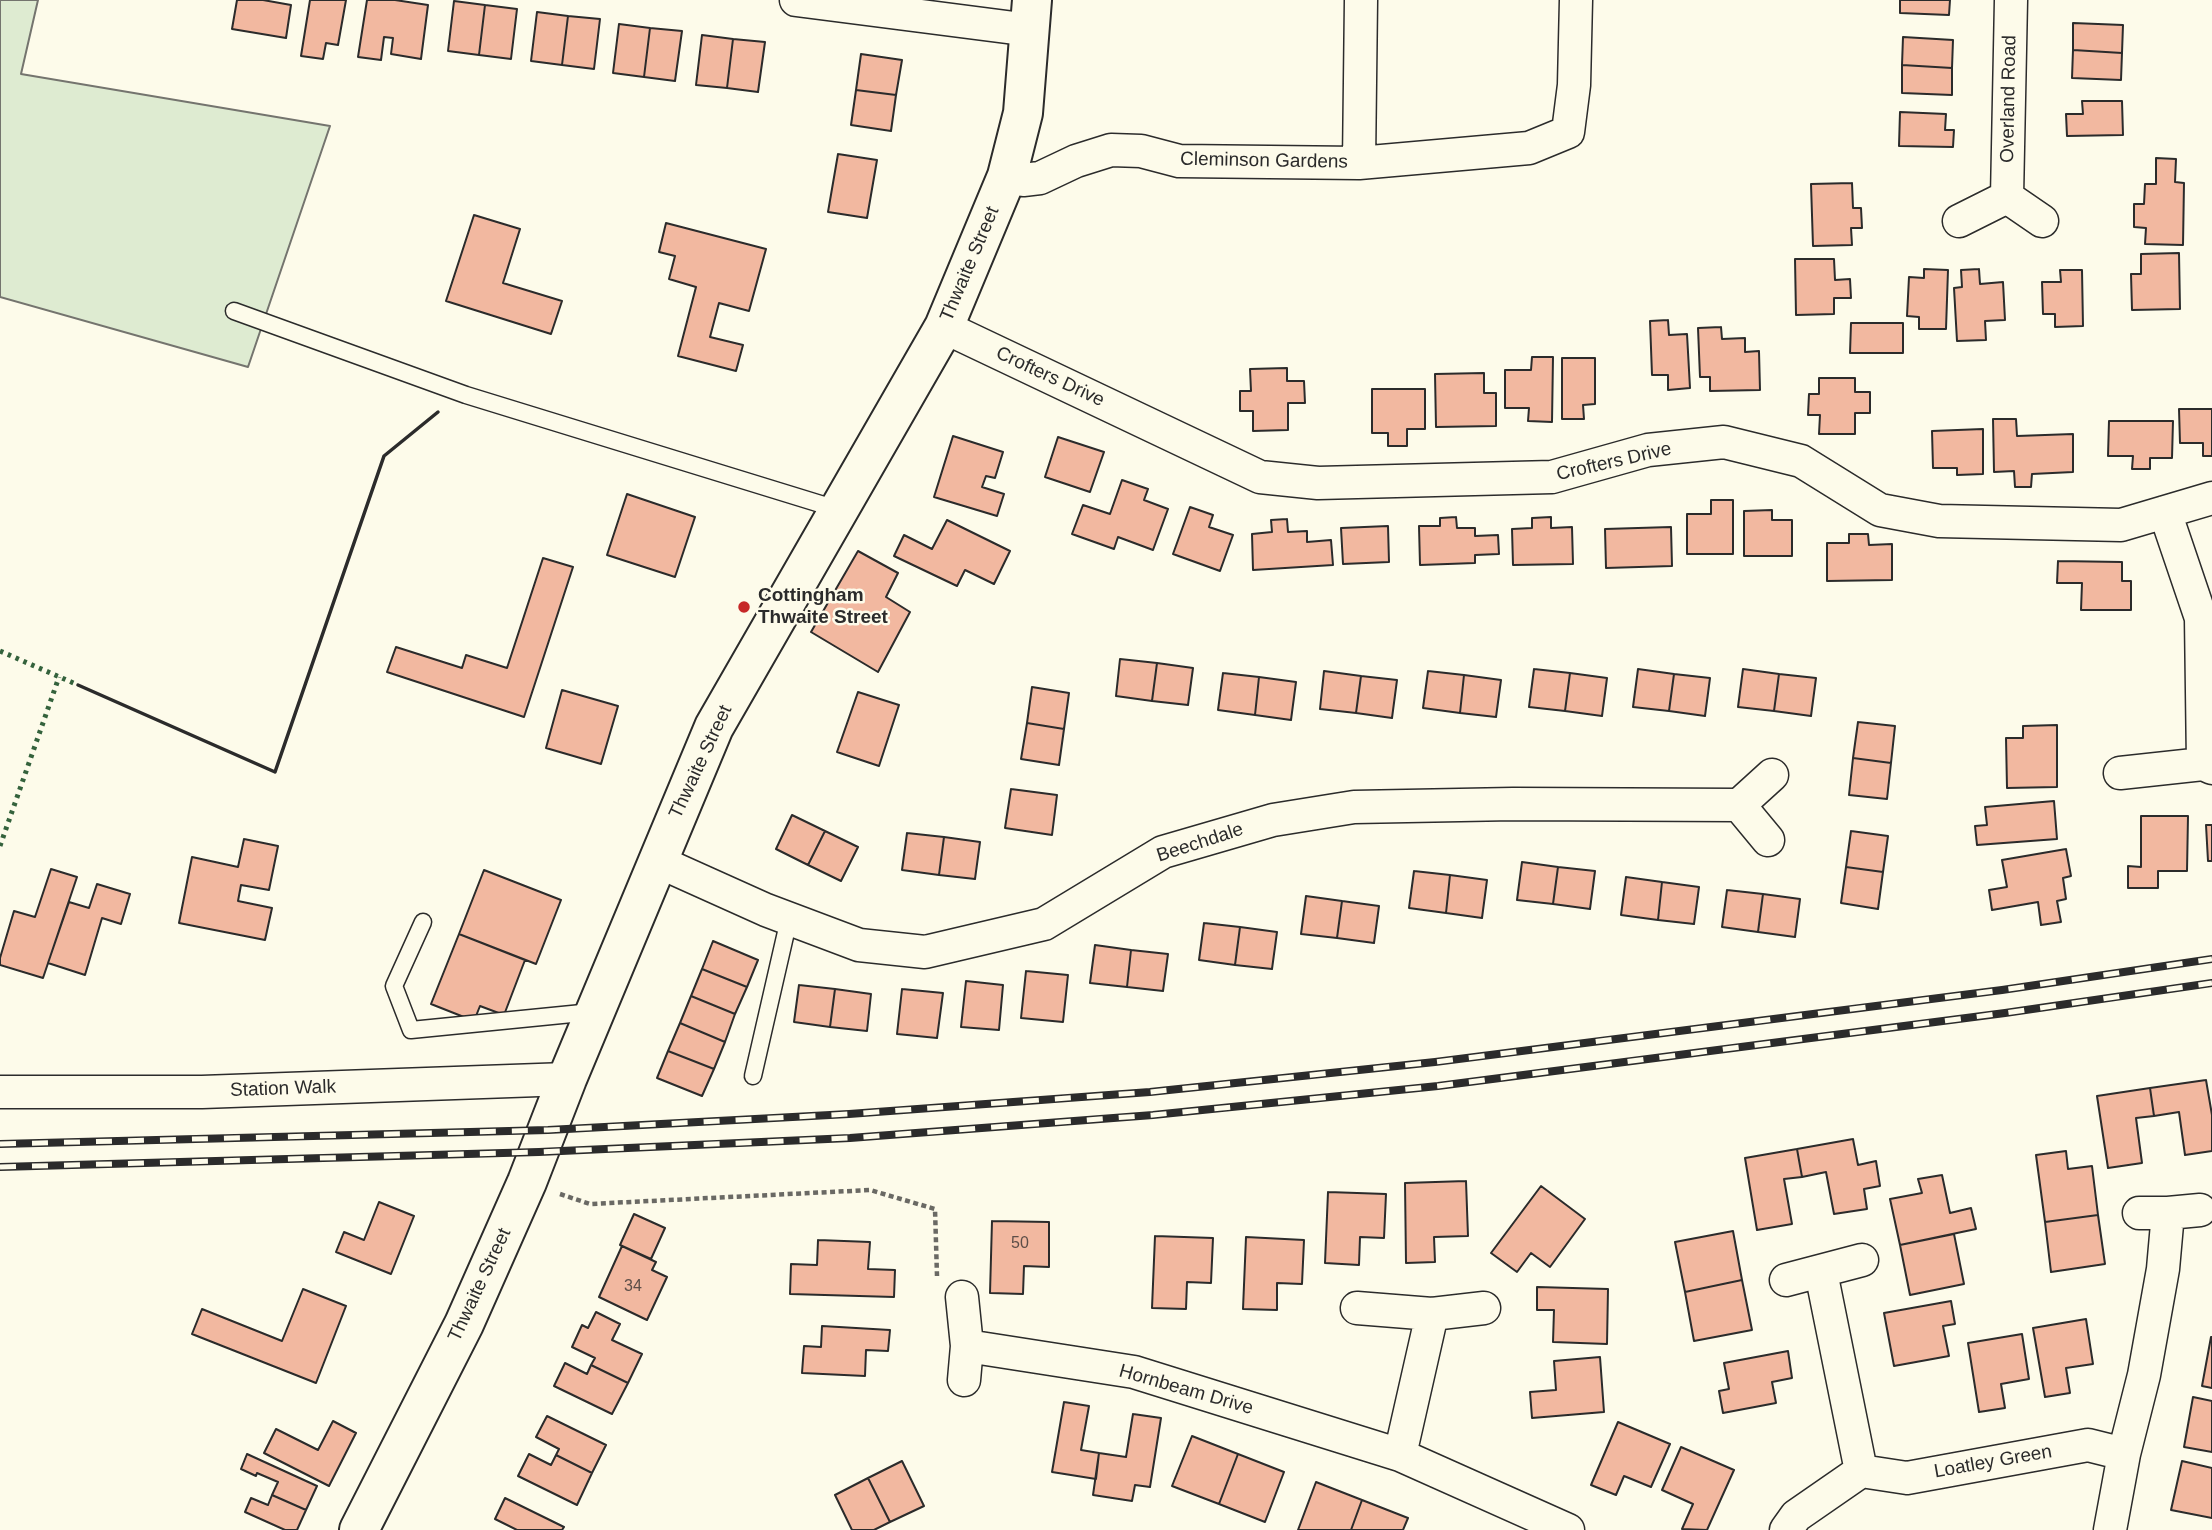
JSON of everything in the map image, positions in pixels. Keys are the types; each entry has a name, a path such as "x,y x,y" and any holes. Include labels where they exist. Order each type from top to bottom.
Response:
{"main road":[{"name":"Thwaite Street","path":"359,1530 464,1324 527,1182 566,1079 714,727 944,327 1007,176 1023,113 1031,15"}],"street":[{"path":"796,0 1031,15"},
{"name":"Cleminson Gardens","path":"1360,163 1361,0"},
{"name":"Cleminson Gardens","path":"1007,176 1023,180 1040,177 1076,161 1111,150 1140,150 1178,161 1360,163 1529,148 1567,132 1574,85 1576,0"},
{"name":"Overland Road","path":"2007,197 2011,0"},
{"path":"1959,221 2007,197 2042,221"},
{"name":"Crofters Drive","path":"944,327 1260,477 1318,483 1552,477 1648,450 1724,442 1801,460 1880,510 1939,521 2122,524 2212,498"},
{"path":"2120,773 2207,766 2201,618 2165,512"},
{"path":"1768,840 1739,805 1772,775"},
{"name":"Beechdale","path":"657,861 789,919 859,945 925,952 1044,924 1163,852 1273,820 1354,807 1513,803 1739,805"},
{"name":"Station Walk","path":"0,1091 202,1092 566,1079"},
{"path":"2110,1530 2163,1269 2154,1213 2200,1210"},
{"path":"1786,1280 1862,1260"},
{"path":"1786,1530 1796,1516 1861,1471 1821,1272"},
{"path":"962,1297 967,1346 964,1380"},
{"path":"1357,1308 1432,1314 1484,1308"},
{"path":"1400,1455 1432,1314"},
{"name":"Hornbeam Drive","path":"967,1346 1134,1373 1400,1455 1568,1530"},
{"name":"Loatley Green","path":"1861,1471 1907,1478 2088,1445 2124,1454"}],"lane":[{"path":"234,312 466,395 840,510"},
{"path":"753,1076 789,919"},
{"path":"423,922 394,986 411,1030 594,1012"}],"path":[{"path":"527,1182 590,1204 870,1189 935,1209 937,1277 962,1297"}],"green space":[{"path":"0,0 38,0 21,74 330,126 248,367 0,297"}],"building":[{"path":"237,0 263,0 291,5 286,38 232,29"},
{"path":"310,0 346,0 338,45 326,43 323,59 301,56"},
{"path":"367,0 395,0 428,5 421,59 391,54 393,38 384,37 381,60 358,57"},
{"path":"1900,0 1950,0 1949,15 1900,13"},
{"path":"454,1 485,5 479,55 448,51"},
{"path":"485,5 517,9 511,59 479,55"},
{"path":"537,12 568,16 562,65 531,61"},
{"path":"568,16 600,19 594,69 562,65"},
{"path":"2073,23 2123,25 2122,53 2073,50"},
{"path":"619,24 650,28 644,77 613,73"},
{"path":"650,28 682,31 675,81 644,77"},
{"path":"702,35 733,39 727,88 696,85"},
{"path":"1903,37 1953,40 1952,68 1902,65"},
{"path":"733,39 765,42 758,92 727,88"},
{"path":"2073,50 2122,53 2121,80 2072,78"},
{"path":"861,54 902,60 896,95 856,90"},
{"path":"1902,65 1952,68 1952,95 1902,93"},
{"path":"856,90 896,95 891,131 851,125"},
{"path":"2082,101 2122,101 2123,135 2067,136 2066,114 2083,114"},
{"path":"1900,112 1946,114 1945,130 1954,130 1953,147 1899,146"},
{"path":"838,154 877,160 867,218 828,212"},
{"path":"2156,158 2176,159 2175,182 2184,183 2183,245 2145,244 2146,228 2134,227 2134,204 2144,204 2145,184 2156,184"},
{"path":"1852,183 1853,208 1861,208 1862,228 1851,228 1852,245 1813,246 1811,184"},
{"path":"474,215 520,229 503,283 562,301 551,334 446,301"},
{"path":"666,223 766,249 749,311 719,303 710,337 743,345 736,371 678,356 696,287 669,279 675,256 659,252"},
{"path":"2179,253 2180,309 2132,310 2131,274 2141,274 2141,254"},
{"path":"1795,259 1834,259 1835,280 1850,279 1851,298 1834,298 1834,314 1796,315"},
{"path":"1924,269 1948,270 1946,329 1919,329 1919,317 1907,316 1909,277 1924,278"},
{"path":"1979,269 1980,284 2003,282 2005,320 1985,321 1986,340 1957,341 1954,288 1962,287 1961,270"},
{"path":"2060,270 2082,270 2083,326 2055,327 2055,314 2043,314 2042,282 2061,282"},
{"path":"1668,320 1669,335 1687,334 1690,388 1668,390 1668,375 1652,375 1650,321"},
{"path":"1851,323 1903,323 1903,353 1850,353"},
{"path":"1721,327 1722,339 1745,338 1745,352 1759,351 1760,390 1710,391 1710,377 1700,377 1698,328"},
{"path":"1532,357 1553,357 1552,422 1528,421 1529,408 1505,408 1505,370 1531,370"},
{"path":"1562,358 1595,358 1595,404 1583,405 1584,419 1562,419"},
{"path":"1287,368 1287,381 1304,381 1305,403 1288,403 1288,430 1253,431 1253,411 1240,411 1240,391 1251,391 1250,369"},
{"path":"1484,373 1484,393 1496,393 1496,426 1436,427 1435,374"},
{"path":"1819,378 1855,378 1855,392 1870,392 1870,413 1855,413 1855,434 1819,434 1820,415 1808,415 1809,394 1819,394"},
{"path":"1372,389 1425,389 1425,429 1407,429 1407,446 1388,446 1388,433 1372,433"},
{"path":"2179,409 2212,409 2212,456 2203,456 2203,443 2180,443"},
{"path":"1993,419 2016,419 2017,436 2073,434 2073,472 2032,474 2031,487 2015,487 2014,471 1994,472"},
{"path":"2109,421 2173,421 2172,458 2150,458 2150,469 2132,469 2133,456 2108,456"},
{"path":"1983,429 1983,474 1957,475 1957,468 1933,468 1932,431"},
{"path":"953,436 1003,452 995,478 986,476 982,487 1004,494 997,516 934,497"},
{"path":"1058,437 1104,452 1090,492 1045,477"},
{"path":"1122,480 1148,489 1144,500 1168,509 1153,550 1118,537 1114,549 1072,534 1083,505 1110,514"},
{"path":"627,494 695,517 675,577 607,555"},
{"path":"1711,500 1733,500 1733,554 1687,554 1687,514 1711,514"},
{"path":"1190,507 1213,515 1209,527 1233,535 1220,571 1173,554"},
{"path":"1772,510 1772,520 1792,520 1792,556 1744,556 1744,511"},
{"path":"1456,517 1457,528 1475,528 1475,536 1498,535 1499,554 1475,555 1475,563 1420,565 1419,526 1440,526 1440,518"},
{"path":"1551,517 1551,528 1572,527 1573,564 1513,565 1512,529 1532,528 1532,518"},
{"path":"1287,519 1288,532 1307,531 1307,542 1331,540 1333,565 1253,570 1252,534 1272,532 1271,520"},
{"path":"947,520 1010,551 994,584 965,570 957,586 894,556 904,535 932,549"},
{"path":"1388,526 1389,562 1343,564 1341,528"},
{"path":"1671,527 1672,566 1606,568 1605,529"},
{"path":"1849,534 1868,534 1869,545 1892,544 1892,580 1827,581 1827,543 1849,543"},
{"path":"858,551 898,573 886,597 910,612 878,672 811,632"},
{"path":"543,558 573,567 524,717 387,672 396,647 462,668 466,655 507,668"},
{"path":"2058,561 2122,562 2122,581 2131,581 2131,610 2081,610 2082,583 2057,583"},
{"path":"1120,659 1157,663 1152,701 1116,696"},
{"path":"1157,663 1193,668 1188,705 1152,701"},
{"path":"1534,669 1570,673 1565,711 1529,707"},
{"path":"1638,669 1674,674 1669,711 1633,707"},
{"path":"1743,669 1779,674 1774,711 1738,707"},
{"path":"1324,671 1361,676 1356,713 1320,709"},
{"path":"1428,671 1464,675 1460,713 1423,708"},
{"path":"1223,673 1259,677 1255,715 1218,710"},
{"path":"1570,673 1607,678 1602,716 1565,711"},
{"path":"1674,674 1710,678 1705,716 1669,711"},
{"path":"1779,674 1816,678 1811,716 1774,711"},
{"path":"1464,675 1501,680 1496,717 1460,713"},
{"path":"1361,676 1397,680 1392,718 1356,713"},
{"path":"1259,677 1296,682 1291,720 1255,715"},
{"path":"1032,687 1069,693 1064,729 1027,723"},
{"path":"562,690 618,706 601,764 546,748"},
{"path":"858,692 899,705 879,766 837,752"},
{"path":"1858,722 1895,726 1891,763 1853,758"},
{"path":"1027,723 1064,729 1059,765 1021,759"},
{"path":"2057,725 2057,787 2007,788 2006,738 2023,738 2023,726"},
{"path":"1853,758 1891,763 1887,799 1849,795"},
{"path":"1011,789 1057,795 1052,835 1005,828"},
{"path":"2054,801 2057,839 1977,845 1975,826 1987,825 1985,807"},
{"path":"792,815 825,831 808,865 776,849"},
{"path":"2141,816 2188,816 2187,871 2158,871 2158,888 2128,888 2128,866 2141,867"},
{"path":"2206,825 2212,825 2212,861 2208,861"},
{"path":"825,831 858,847 841,881 808,865"},
{"path":"1851,831 1888,836 1883,872 1846,867"},
{"path":"907,833 944,837 939,875 902,870"},
{"path":"944,837 980,842 975,879 939,875"},
{"path":"244,839 278,846 269,890 241,885 238,901 272,908 265,940 179,923 192,857 238,867"},
{"path":"2066,849 2071,876 2063,878 2066,899 2057,901 2061,922 2041,925 2038,902 1992,910 1989,890 2007,887 2002,860"},
{"path":"1522,862 1558,867 1553,904 1517,900"},
{"path":"1558,867 1595,871 1590,909 1553,904"},
{"path":"1846,867 1883,872 1878,909 1841,903"},
{"path":"51,869 77,877 43,978 0,965 0,958 14,911 35,917"},
{"path":"484,870 561,900 536,964 459,934"},
{"path":"1414,871 1450,875 1446,913 1409,908"},
{"path":"1450,875 1487,880 1482,918 1446,913"},
{"path":"1626,877 1662,882 1658,920 1621,915"},
{"path":"1662,882 1699,887 1694,924 1658,920"},
{"path":"97,884 130,894 121,924 102,918 85,975 48,963 69,902 89,908"},
{"path":"1727,890 1763,894 1758,932 1722,927"},
{"path":"1763,894 1800,899 1795,937 1758,932"},
{"path":"1306,896 1342,901 1337,938 1301,934"},
{"path":"1342,901 1379,906 1374,943 1337,938"},
{"path":"1204,923 1240,927 1235,965 1199,960"},
{"path":"1240,927 1277,932 1272,969 1235,965"},
{"path":"459,934 525,960 504,1015 480,1006 474,1021 431,1004"},
{"path":"713,941 758,960 747,987 702,969"},
{"path":"1095,945 1131,950 1127,987 1090,983"},
{"path":"1131,950 1168,954 1163,991 1127,987"},
{"path":"702,969 747,987 735,1014 691,996"},
{"path":"1026,971 1068,975 1063,1022 1021,1018"},
{"path":"966,981 1003,985 999,1030 961,1027"},
{"path":"799,985 835,989 830,1027 794,1022"},
{"path":"835,989 871,994 867,1031 830,1027"},
{"path":"902,989 943,993 937,1038 897,1034"},
{"path":"691,996 735,1014 725,1042 680,1023"},
{"path":"680,1023 725,1042 714,1069 668,1051"},
{"path":"668,1051 714,1069 702,1096 657,1078"},
{"path":"2206,1080 2212,1115 2212,1151 2185,1155 2179,1112 2154,1116 2150,1088"},
{"path":"2150,1088 2154,1116 2136,1118 2142,1163 2108,1168 2097,1096"},
{"path":"1853,1139 1858,1165 1876,1161 1880,1186 1864,1189 1867,1209 1834,1214 1826,1172 1802,1177 1797,1149"},
{"path":"1797,1149 1802,1177 1784,1179 1792,1224 1757,1230 1745,1158"},
{"path":"2066,1151 2068,1169 2092,1166 2098,1215 2045,1222 2036,1155"},
{"path":"1942,1175 1950,1213 1971,1208 1976,1229 1900,1245 1890,1199 1922,1193 1918,1179"},
{"path":"1466,1181 1468,1236 1434,1237 1435,1262 1406,1263 1405,1183"},
{"path":"1541,1186 1585,1219 1550,1267 1531,1253 1517,1272 1491,1253"},
{"path":"1328,1192 1386,1194 1384,1238 1360,1237 1359,1265 1325,1263"},
{"path":"379,1202 414,1216 391,1274 336,1252 344,1232 364,1240"},
{"path":"634,1214 665,1228 651,1259 620,1245"},
{"path":"2098,1215 2105,1264 2051,1272 2045,1222"},
{"path":"992,1221 1049,1222 1049,1267 1024,1266 1023,1294 990,1293"},
{"path":"1733,1231 1742,1280 1685,1292 1675,1242"},
{"path":"1954,1234 1964,1284 1910,1295 1900,1245"},
{"path":"1155,1236 1213,1238 1211,1283 1187,1282 1186,1309 1152,1308"},
{"path":"1246,1237 1304,1240 1302,1284 1277,1283 1277,1310 1243,1309"},
{"path":"818,1240 870,1242 868,1269 895,1270 894,1297 790,1294 791,1264 817,1265"},
{"path":"622,1246 656,1262 652,1270 667,1277 647,1320 599,1297"},
{"path":"1742,1280 1752,1330 1694,1341 1685,1292"},
{"path":"1537,1287 1608,1289 1607,1344 1553,1342 1554,1310 1537,1310"},
{"path":"303,1289 346,1306 316,1383 192,1334 202,1309 282,1341"},
{"path":"1951,1301 1955,1324 1943,1326 1949,1356 1894,1366 1884,1313"},
{"path":"596,1312 620,1324 612,1340 642,1354 628,1383 591,1365 595,1358 572,1347 582,1325 588,1328"},
{"path":"2086,1319 2093,1364 2066,1368 2070,1393 2045,1397 2033,1328"},
{"path":"822,1326 890,1330 888,1351 866,1350 865,1376 802,1373 804,1346 821,1347"},
{"path":"2022,1334 2029,1379 2001,1384 2005,1408 1979,1412 1968,1343"},
{"path":"2212,1337 2212,1388 2202,1386"},
{"path":"1788,1351 1792,1378 1772,1382 1776,1403 1723,1413 1719,1391 1729,1389 1724,1363"},
{"path":"1600,1357 1604,1412 1532,1418 1530,1392 1556,1390 1554,1361"},
{"path":"565,1363 587,1374 591,1365 628,1383 612,1414 554,1386"},
{"path":"2193,1397 2212,1401 2212,1452 2184,1447"},
{"path":"1064,1402 1089,1406 1081,1450 1099,1453 1096,1479 1052,1472"},
{"path":"1133,1414 1161,1418 1150,1487 1135,1485 1132,1501 1093,1495 1099,1453 1126,1457"},
{"path":"547,1416 606,1445 592,1473 556,1455 559,1449 536,1437"},
{"path":"333,1421 356,1433 329,1486 264,1453 276,1429 318,1450"},
{"path":"1618,1422 1670,1444 1651,1487 1624,1476 1616,1495 1591,1485"},
{"path":"1192,1436 1238,1454 1219,1504 1172,1486"},
{"path":"1681,1447 1734,1470 1707,1530 1682,1529 1693,1504 1662,1490"},
{"path":"247,1454 317,1486 306,1510 272,1495 278,1482 241,1469"},
{"path":"529,1454 551,1465 556,1455 592,1473 577,1505 518,1476"},
{"path":"1238,1454 1284,1472 1265,1522 1219,1504"},
{"path":"902,1461 924,1506 890,1522 868,1478"},
{"path":"2182,1461 2212,1468 2212,1518 2171,1510"},
{"path":"868,1478 890,1522 874,1530 852,1530 835,1495"},
{"path":"1316,1482 1362,1500 1351,1530 1298,1530"},
{"path":"272,1495 306,1510 297,1530 285,1530 245,1512 251,1498 268,1505"},
{"path":"505,1498 564,1527 562,1530 517,1530 495,1519"},
{"path":"1362,1500 1408,1518 1403,1530 1351,1530"}],"railway":[{"path":"0,1144 548,1130 849,1114 1150,1092 1435,1062 2002,990 2212,959"},
{"path":"0,1167 539,1152 850,1138 1153,1115 1438,1086 2005,1013 2212,983"}],"hedge":[{"path":"0,651 78,685"},
{"path":"0,846 59,677"}],"wall":[{"path":"78,685 275,772 384,456 438,412"}],"place":[{"name":"Cottingham Thwaite Street","path":"744,607"}]}
